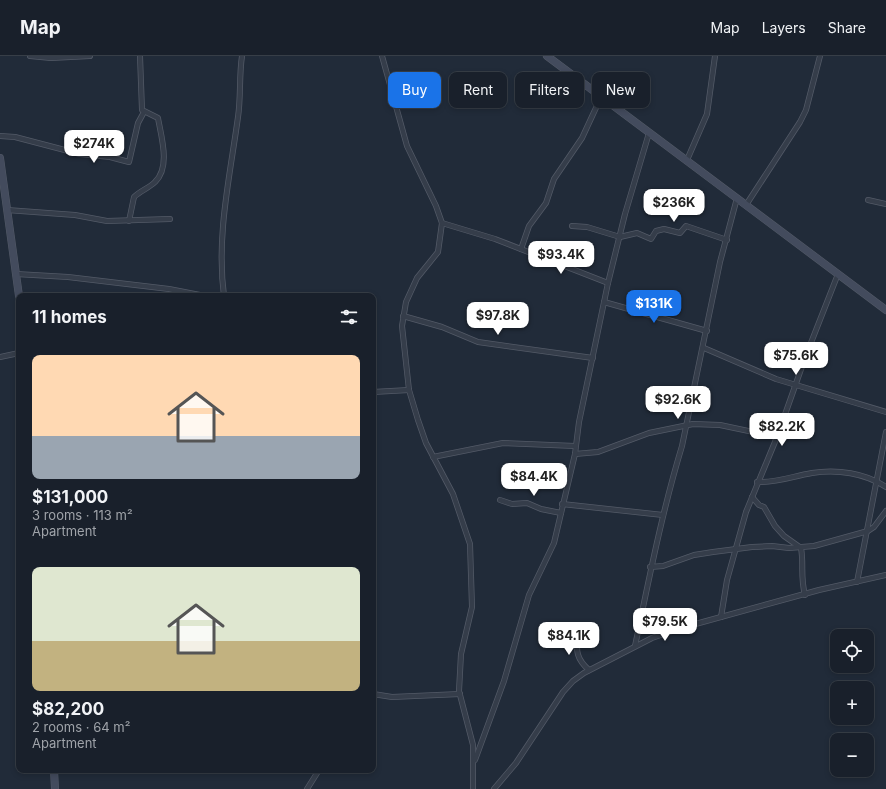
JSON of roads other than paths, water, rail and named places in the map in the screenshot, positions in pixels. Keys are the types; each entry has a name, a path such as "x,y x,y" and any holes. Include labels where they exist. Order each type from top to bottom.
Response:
{"main road":[{"path":"547,56 592,91"},
{"path":"615,108 687,160 886,310"},
{"path":"0,158 19,293"},
{"path":"54,773 55,789"}],"street":[{"path":"30,56 51,58 90,56"},
{"path":"0,136 16,137 80,154 110,157 129,162 138,123 144,112 142,108 140,56"},
{"path":"224,293 221,234 239,116 242,56"},
{"path":"382,56 407,146 436,206 442,223 438,252 417,278 406,302 402,326 409,390 422,432 453,494 470,544 472,607 461,654 460,694 472,738 474,761 473,789"},
{"path":"687,160 707,114 715,56"},
{"path":"746,205 800,122 806,110 820,56"},
{"path":"521,249 529,226 546,203 554,179 582,138 595,108"},
{"path":"129,221 134,196 160,176 162,166 163,137 158,118 155,115 144,112"},
{"path":"474,761 504,681 529,595 554,542 575,454 575,446 608,283 625,214 649,133"},
{"path":"635,646 650,567 686,425 694,382 704,348 720,262 737,198"},
{"path":"868,200 886,204"},
{"path":"7,210 75,215 107,221 170,220"},
{"path":"442,223 521,249 608,283"},
{"path":"572,226 586,227 620,237 637,233 651,239 656,230 664,229 680,233 686,226 727,240"},
{"path":"16,274 60,276 169,288 192,293"},
{"path":"721,617 727,580 752,497 777,437 838,274"},
{"path":"604,302 707,332"},
{"path":"403,316 442,327 478,342 593,358"},
{"path":"704,348 764,375 886,412"},
{"path":"0,357 16,354"},
{"path":"376,392 409,390"},
{"path":"575,454 598,452 649,433 686,425 720,426 777,437"},
{"path":"857,582 886,432"},
{"path":"434,457 503,443 575,446"},
{"path":"758,482 771,483 812,473 830,471 860,475 877,481 886,487"},
{"path":"752,497 759,505 764,507 772,522 784,536 801,548"},
{"path":"500,500 512,504 527,503 541,510 550,510 561,513"},
{"path":"562,504 663,515"},
{"path":"650,567 663,566 694,555 772,546 801,548 828,543 868,531 874,527 886,511"},
{"path":"801,548 801,583 805,594"},
{"path":"494,789 516,762 562,692 573,681 589,670 652,638 805,594 886,575"},
{"path":"577,630 577,655 582,664 589,670"},
{"path":"376,695 392,698 460,694"},
{"path":"307,789 317,773"}]}
